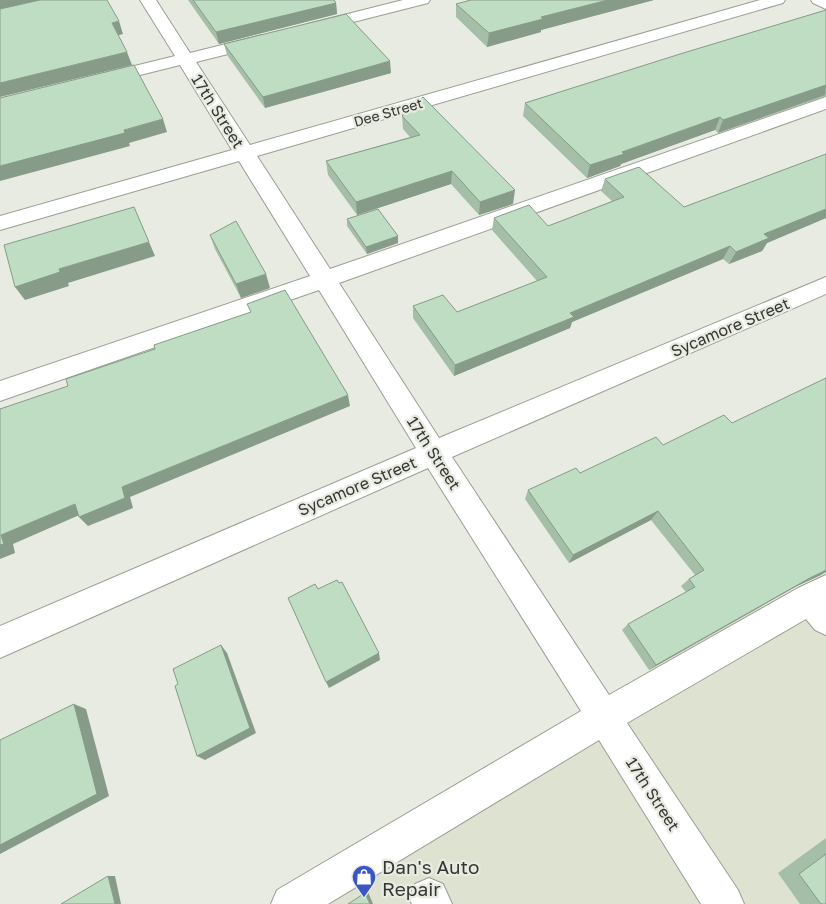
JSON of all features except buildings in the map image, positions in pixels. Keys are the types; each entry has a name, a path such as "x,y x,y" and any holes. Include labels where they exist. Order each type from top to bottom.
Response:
{"street":[{"name":"17th Street","path":"148,0 434,454 724,904"},
{"path":"298,31 422,0"},
{"name":"Dee Street","path":"0,223 777,0"},
{"path":"819,0 826,4"},
{"path":"85,84 279,36"},
{"path":"0,392 826,103"},
{"name":"Sycamore Street","path":"0,642 240,536 826,285"},
{"path":"291,904 604,717 820,602"}],"shaded area":[{"path":"826,590 826,904 291,904"}],"place":[{"name":"Dan's Auto Repair","path":"364,898"}]}
